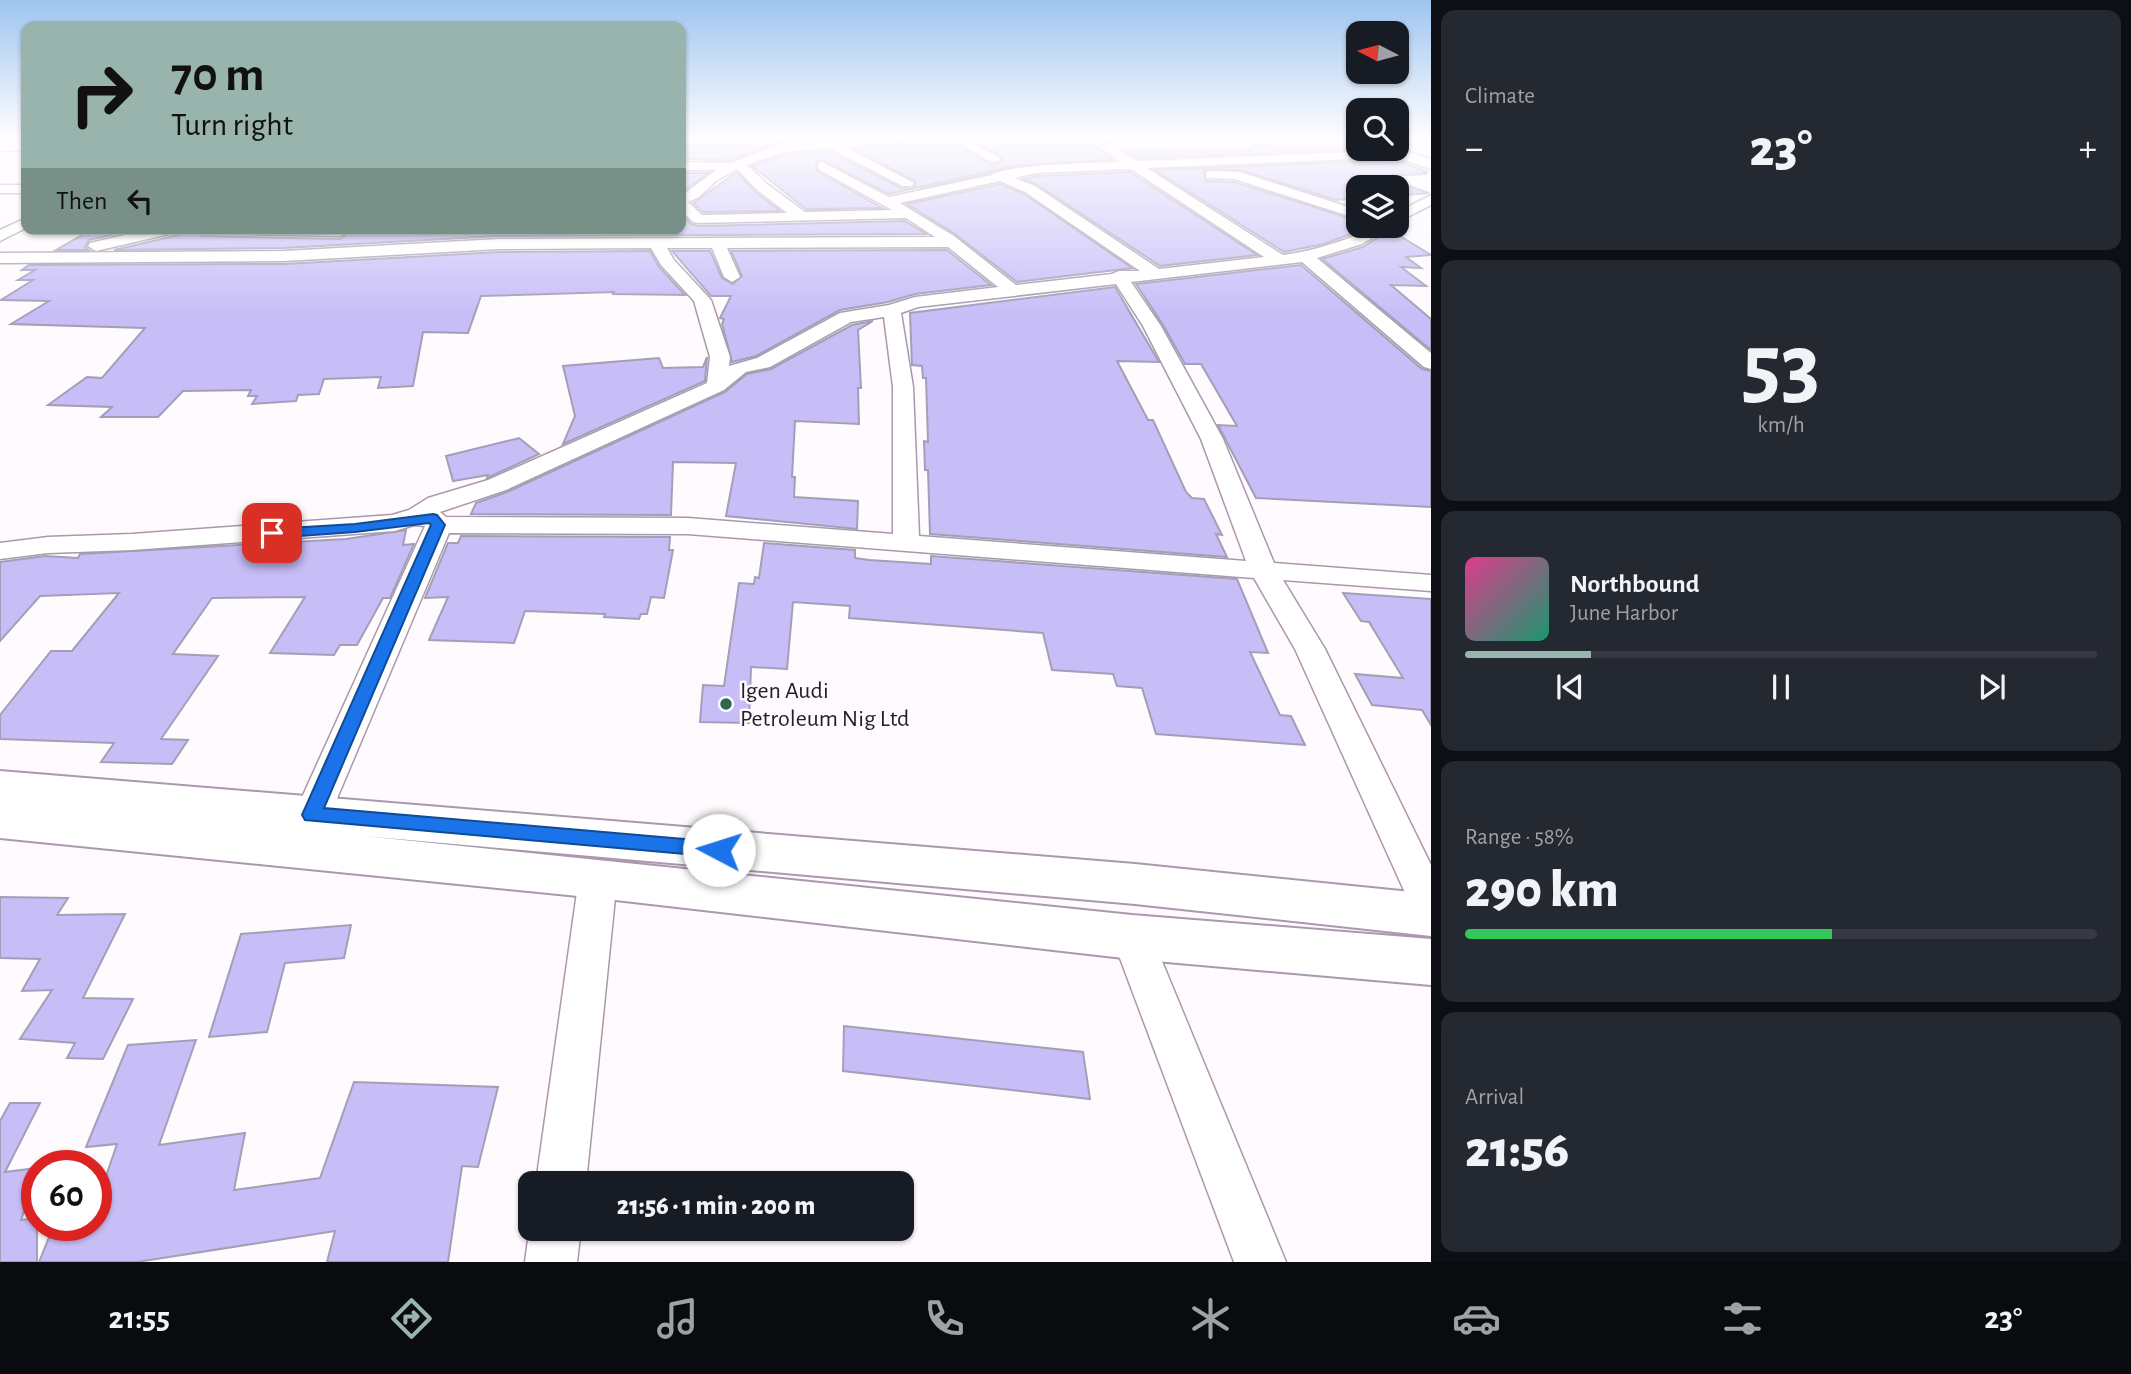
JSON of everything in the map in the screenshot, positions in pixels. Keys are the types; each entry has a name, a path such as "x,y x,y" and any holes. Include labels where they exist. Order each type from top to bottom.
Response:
{"main road":[{"path":"0,788 1135,884 1431,915"},
{"path":"0,820 598,878 1132,937 1431,962"}],"street":[{"path":"776,197 799,215"},
{"path":"877,197 909,214 950,242 1012,290"},
{"path":"883,200 898,197"},
{"path":"1042,197 1154,273"},
{"path":"1183,197 1280,260"},
{"path":"1302,197 1346,211"},
{"path":"1409,212 1431,199"},
{"path":"686,204 698,219 909,214"},
{"path":"0,236 21,225"},
{"path":"6,257 74,250 145,235"},
{"path":"6,257 84,259 284,256 617,236 656,242 718,244 950,242"},
{"path":"407,520 437,503 497,485 717,386 740,367 763,363 846,317 886,311 915,302 1119,276 1280,260 1305,256 1363,238"},
{"path":"656,242 667,262 702,300 720,357 717,386"},
{"path":"718,244 732,277"},
{"path":"1305,256 1431,363"},
{"path":"1119,276 1152,326 1212,439 1264,572 1310,649 1431,906"},
{"path":"886,311 903,387 898,543"},
{"path":"0,551 48,545 355,528 433,518 439,525 688,526 1431,583"},
{"path":"312,815 439,525"},
{"path":"562,1171 598,878"},
{"path":"1132,937 1260,1262"},
{"path":"551,1262 553,1241"}],"building":[{"path":"702,197 762,197 780,211 703,212 693,203"},
{"path":"791,197 862,197 882,208 806,209"},
{"path":"940,197 1028,197 1132,268 1017,282 955,234 907,204"},
{"path":"1055,197 1168,197 1257,255 1160,266"},
{"path":"1197,197 1281,197 1346,217 1346,236 1324,244 1284,252"},
{"path":"1326,197 1346,197 1336,200"},
{"path":"686,218 698,226 905,221 926,234 499,236 284,248 114,250 179,235 340,239 346,235 686,235"},
{"path":"82,235 111,235 89,240 85,247 89,250 56,250"},
{"path":"1377,238 1403,238 1431,255 1406,257 1421,268 1401,267 1426,286 1391,285 1431,319 1431,350 1322,259 1363,247"},
{"path":"947,250 991,285 915,294 888,302 840,310 756,356 732,362 722,324 724,319 720,318 731,296 711,296 672,251 710,251 722,278 733,284 742,276 731,251"},
{"path":"650,251 659,267 685,295 613,294 614,292 481,296 468,333 423,332 413,386 378,388 381,377 324,379 319,394 298,395 296,401 252,404 257,396 248,396 251,390 183,391 158,417 101,417 112,407 48,405 87,377 102,378 145,328 11,324 49,301 1,300 33,280 18,280 35,270 22,270 29,265 284,264 499,252"},
{"path":"1301,265 1422,369 1431,371 1431,507 1256,498 1218,425 1237,426 1201,364 1185,364 1136,284"},
{"path":"1115,287 1159,362 1117,361 1148,420 1153,420 1186,492 1192,498 1204,499 1222,535 1216,534 1227,557 930,534 928,470 925,470 924,441 928,442 926,378 923,378 922,366 912,365 910,313"},
{"path":"873,321 858,330 861,388 858,388 859,424 795,421 792,477 795,477 794,497 858,501 857,529 726,516 736,463 673,462 671,515 471,514 476,503 507,492 725,392 747,374 771,369 852,325"},
{"path":"707,357 705,381 563,444 575,416 563,366 659,358 663,368 703,367"},
{"path":"519,438 539,454 487,478 488,475 453,481 446,456"},
{"path":"406,530 403,545 414,544 390,598 383,598 357,645 340,645 334,655 270,653 305,597 212,598 173,654 218,656 161,739 188,740 172,764 101,762 114,743 0,739 0,715 51,651 72,651 119,593 40,596 0,641 0,562 45,556 78,558 80,554 346,539"},
{"path":"461,536 670,537 669,550 673,550 664,598 651,597 647,614 641,614 639,619 604,617 605,614 525,611 514,643 429,640 448,597 425,598 448,543 458,543"},
{"path":"764,543 855,550 855,558 869,560 931,564 931,556 1237,579 1268,653 1250,652 1280,715 1291,716 1305,745 1156,734 1142,688 1117,686 1113,674 1052,670 1043,633 849,618 850,606 793,602 787,669 751,667 749,723 700,722 703,685 724,686 739,583 754,584 755,577 759,578"},
{"path":"1343,593 1431,599 1431,725 1422,710 1372,705 1355,674 1403,678 1369,622 1361,621"},
{"path":"0,897 68,898 57,915 125,914 83,998 133,999 103,1059 67,1058 75,1043 20,1039 52,990 22,991 40,959 0,958"},
{"path":"351,925 344,958 285,963 267,1032 209,1037 241,934"},
{"path":"844,1026 1083,1052 1090,1099 843,1071"},
{"path":"196,1040 159,1145 245,1133 234,1190 320,1178 354,1082 498,1087 478,1167 462,1166 448,1262 327,1262 335,1231 137,1262 39,1262 48,1241 112,1241 112,1159 117,1144 86,1147 128,1045"},
{"path":"10,1103 40,1103 5,1172 21,1170 21,1241 37,1241 37,1262 0,1262 0,1121"}],"waterway":[{"path":"802,213 842,207"}],"place":[{"name":"Igen Audi Petroleum Nig Ltd","path":"726,704"}],"route":[{"path":"272,533 355,528 433,518 439,525 312,815 719,850"}]}
